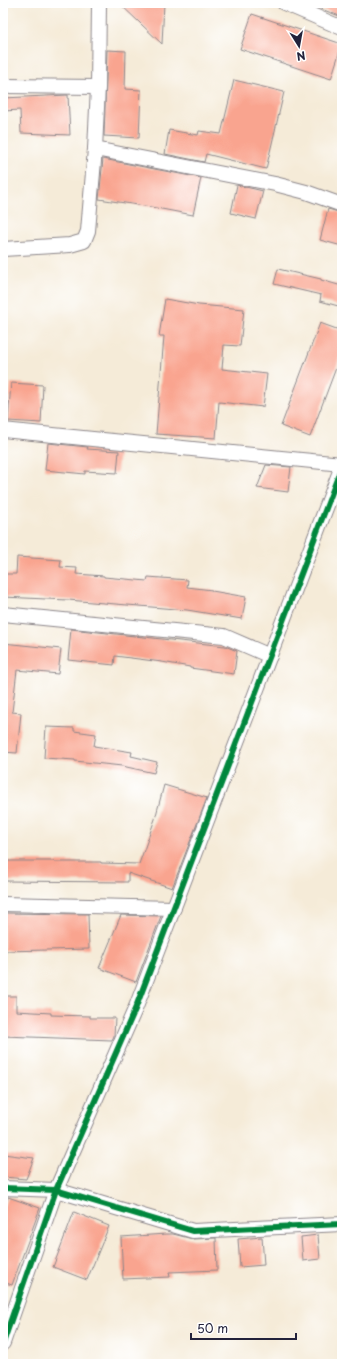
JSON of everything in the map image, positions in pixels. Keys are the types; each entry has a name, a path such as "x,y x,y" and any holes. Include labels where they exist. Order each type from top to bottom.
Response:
{"street":[{"path":"3,249 70,245 84,241 88,231 95,149 98,86 99,3"},
{"path":"284,3 342,28"},
{"path":"3,86 98,86"},
{"path":"95,149 275,184 306,192 342,205"},
{"path":"3,430 342,465 136,1008 56,1190 3,1343"},
{"path":"3,614 224,636 270,656"},
{"path":"3,904 174,908"},
{"path":"3,1188 56,1190 193,1231 342,1224"}],"building":[{"path":"119,3 164,3 162,44"},
{"path":"342,3 342,17 308,4"},
{"path":"252,14 342,44 331,79 240,49"},
{"path":"107,50 126,51 125,89 141,90 139,138 104,136"},
{"path":"234,80 284,92 266,169 206,154 204,162 165,154 169,130 198,135 199,131 221,134"},
{"path":"68,95 70,135 21,133 20,110 3,111 3,98"},
{"path":"103,159 201,178 193,215 99,199"},
{"path":"237,185 263,191 256,219 231,213"},
{"path":"328,209 342,213 342,246 320,240"},
{"path":"278,269 321,279 342,286 342,307 320,301 321,295 274,284"},
{"path":"165,299 199,305 244,309 240,346 224,345 222,369 267,374 263,407 219,402 216,438 156,434 164,336 159,336"},
{"path":"320,323 342,331 342,352 310,437 281,426"},
{"path":"11,383 43,385 41,423 8,421"},
{"path":"48,443 88,447 87,449 119,451 117,473 85,471 85,474 45,470"},
{"path":"266,465 291,467 288,492 257,488"},
{"path":"17,557 61,560 60,567 77,568 76,574 147,581 148,577 188,580 187,587 212,590 246,597 242,619 187,610 68,600 3,597 3,574 16,574"},
{"path":"71,629 225,646 237,651 234,674 115,656 114,665 68,660"},
{"path":"3,643 61,649 58,674 17,670 12,712 21,713 17,753 3,752"},
{"path":"46,727 74,728 74,731 96,734 94,746 132,752 131,756 157,762 154,773 122,766 44,758"},
{"path":"164,785 207,798 172,888 128,873 128,882 3,881 3,861 139,864 155,819"},
{"path":"3,913 88,914 89,949 4,951"},
{"path":"121,915 161,916 136,982 99,968"},
{"path":"3,996 16,996 16,1011 51,1013 51,1015 90,1016 90,1018 115,1018 114,1036 112,1040 3,1036"},
{"path":"3,1154 34,1158 26,1179 3,1177"},
{"path":"8,1197 40,1208 12,1285 3,1282 3,1211"},
{"path":"74,1212 109,1226 87,1280 53,1267"},
{"path":"173,1234 193,1239 216,1238 217,1270 169,1272 170,1277 123,1279 121,1237"},
{"path":"318,1235 320,1259 303,1261 301,1237"},
{"path":"262,1237 264,1265 240,1267 238,1239"}],"cycle path":[{"path":"3,1343 56,1190 136,1007 342,466"},
{"path":"3,1188 56,1190 193,1231 342,1224"}]}
